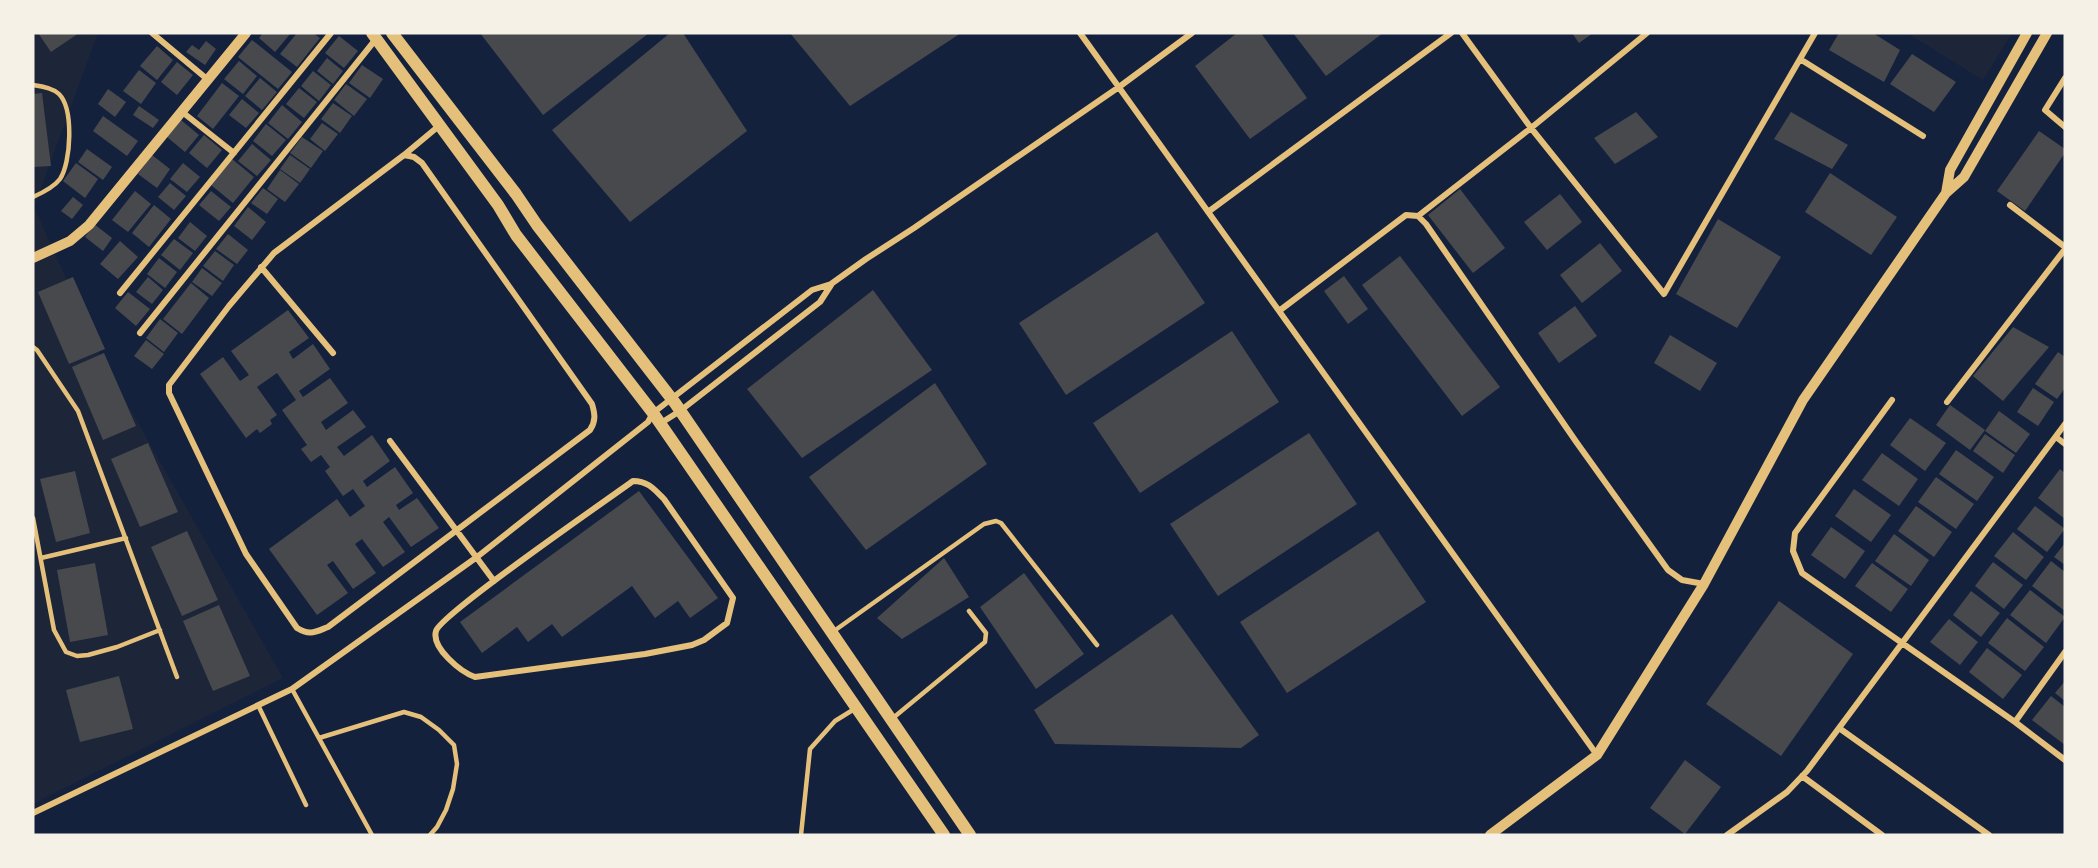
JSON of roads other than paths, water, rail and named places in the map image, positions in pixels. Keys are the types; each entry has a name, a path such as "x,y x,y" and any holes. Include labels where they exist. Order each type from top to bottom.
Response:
{"main road":[{"path":"392,33 672,399 970,835"},
{"path":"374,36 498,204 516,235 654,420 944,835"},
{"path":"498,204 516,194"},
{"path":"933,820 951,808"}],"street":[{"path":"152,33 207,79"},
{"path":"33,258 70,240 89,225 246,33"},
{"path":"120,293 331,33"},
{"path":"1080,33 1597,755"},
{"path":"33,813 292,688 477,557 654,420 672,399 812,290 831,284 1119,87 1192,33"},
{"path":"1208,212 1451,33"},
{"path":"1462,33 1531,128 1664,294 1815,33"},
{"path":"1418,216 1647,33"},
{"path":"1946,193 1950,170 2027,33"},
{"path":"1490,835 1597,755 1704,584 1803,400 1946,193 1964,177 2047,33"},
{"path":"140,333 374,36"},
{"path":"1800,59 1923,136"},
{"path":"2065,78 2045,110 2065,127"},
{"path":"181,111 234,153"},
{"path":"404,155 414,157 422,163 592,404 595,414 594,424 590,430 328,627 306,633 297,628 246,554 169,393 169,385 274,253 440,125"},
{"path":"1947,402 2065,248 2010,205"},
{"path":"1279,311 1406,215 1418,216 1426,224 1668,570 1682,580 1704,584"},
{"path":"261,267 333,353"},
{"path":"654,420 680,411 820,302 831,284"},
{"path":"1892,400 1795,533 1793,551 1802,573 1902,641 2065,760"},
{"path":"1727,835 1787,792 1802,776 2065,424"},
{"path":"2056,437 2065,444"},
{"path":"390,441 494,581"},
{"path":"633,481 641,481 650,485 664,499 733,598 727,623 704,640 692,645 645,654 475,677 466,674 453,664 436,641 436,630 444,620 494,581 633,481"},
{"path":"2015,722 2065,652"},
{"path":"1839,728 1989,835"},
{"path":"1802,776 1882,835"}],"lane":[{"path":"33,85 58,92 64,101 69,132 68,155 60,179 43,193 33,197"},
{"path":"33,347 38,350 78,411 177,677"},
{"path":"33,518 54,630 66,652 77,656 88,655 117,647 160,630"},
{"path":"832,633 984,524 996,520 1001,523 1097,645"},
{"path":"41,558 126,538"},
{"path":"891,719 985,642 986,633 969,611"},
{"path":"292,688 372,835"},
{"path":"258,705 306,805"},
{"path":"801,835 810,749 835,721 856,708"},
{"path":"319,738 404,712 421,717 439,730 454,745 457,764 453,789 446,810 430,835"}]}
